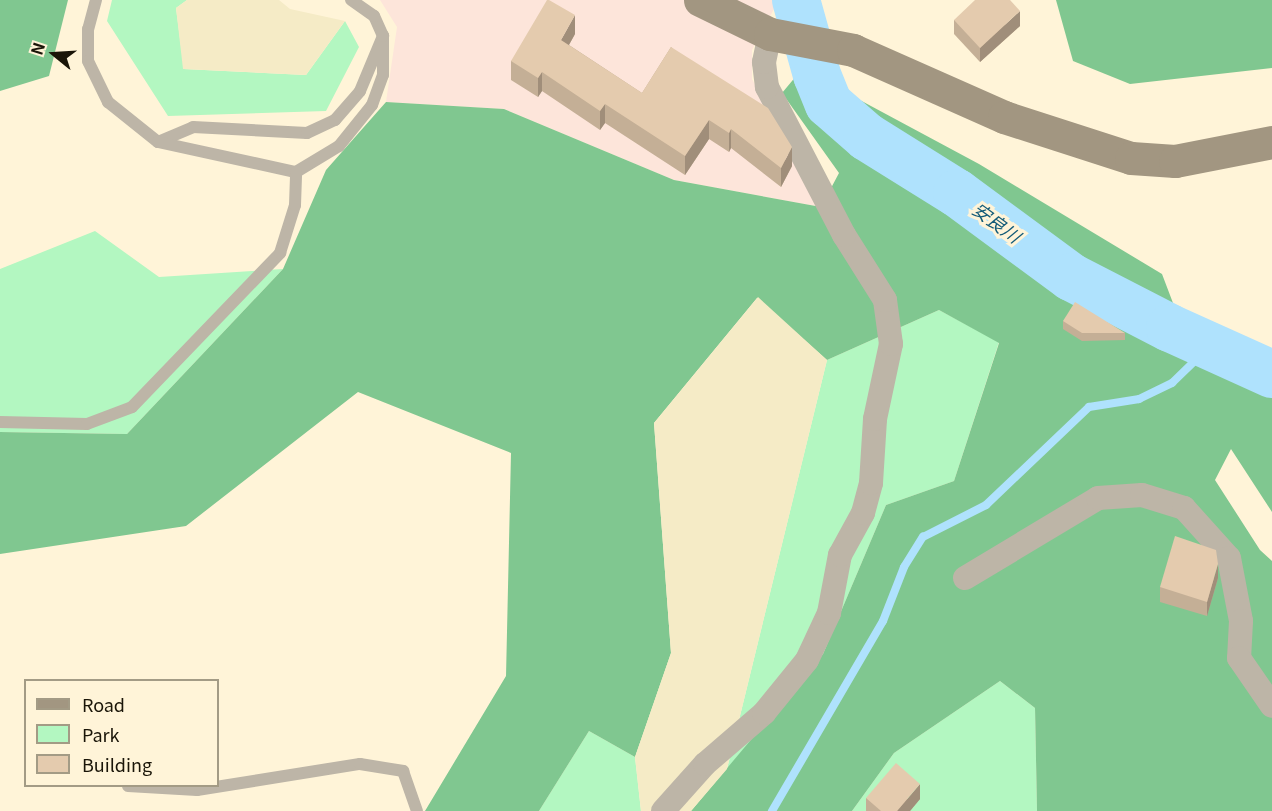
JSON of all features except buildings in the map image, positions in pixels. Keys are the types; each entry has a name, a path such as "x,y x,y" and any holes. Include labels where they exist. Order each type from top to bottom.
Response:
{"street":[{"path":"700,0 778,36 836,45 1004,117 1131,158 1176,161 1272,141"},
{"path":"663,811 705,764 764,713 807,660 829,613 840,555 863,513 871,483 875,419 891,344 885,300 844,236 767,87 764,62 778,36"},
{"path":"965,578 1098,498 1142,495 1185,508 1229,558 1241,621 1239,658 1272,706"}],"lane":[{"path":"96,0 88,29 88,61 108,102 158,142 296,172 339,146 372,105 383,75 383,36 374,16 351,0"},
{"path":"158,142 193,127 307,133 336,120 360,92 383,36"},
{"path":"0,422 87,424 132,407 280,253 295,205 296,172"},
{"path":"219,786 360,764 403,771 417,811"},
{"path":"145,787 197,790 216,787"}],"shaded area":[{"path":"380,0 773,0 774,9 752,50 752,79 821,207 674,180 504,109 386,102 397,27"}],"green space":[{"path":"0,0 68,0 49,76 0,91"},
{"path":"112,0 187,0 176,8 184,69 306,75 345,21 359,47 326,111 168,116 107,21"},
{"path":"1056,0 1272,0 1272,68 1130,84 1073,61"},
{"path":"802,69 979,164 1162,274 1173,303 1163,332 1272,379 1272,512 1231,449 1215,480 1260,550 1272,561 1272,811 1037,811 1035,708 1000,681 894,753 852,811 691,811 823,654 886,505 954,481 999,343 939,310 827,360 757,298 654,423 671,653 635,757 589,731 539,811 425,811 506,676 511,453 358,392 186,526 0,554 0,432 127,434 283,269 326,170 386,102 504,109 674,180 821,207 839,173 782,93"},
{"path":"95,231 159,277 283,269 127,434 0,432 0,269"},
{"path":"939,310 999,342 954,481 886,505 823,654 727,769 827,360"},
{"path":"1000,681 1035,708 1037,811 852,811 894,753"},
{"path":"589,731 635,757 641,811 539,811"}],"sand":[{"path":"187,0 279,0 290,9 345,21 306,75 183,69 176,8"},
{"path":"758,297 827,360 727,769 691,811 641,811 635,757 671,653 654,423"}],"waterway":[{"name":"安良川","path":"796,0 817,75 829,104 867,137 957,193 1071,277 1170,328 1272,374"},
{"path":"772,811 883,621 904,567 923,537 986,505 1089,407 1139,399 1172,383 1210,346"}]}
